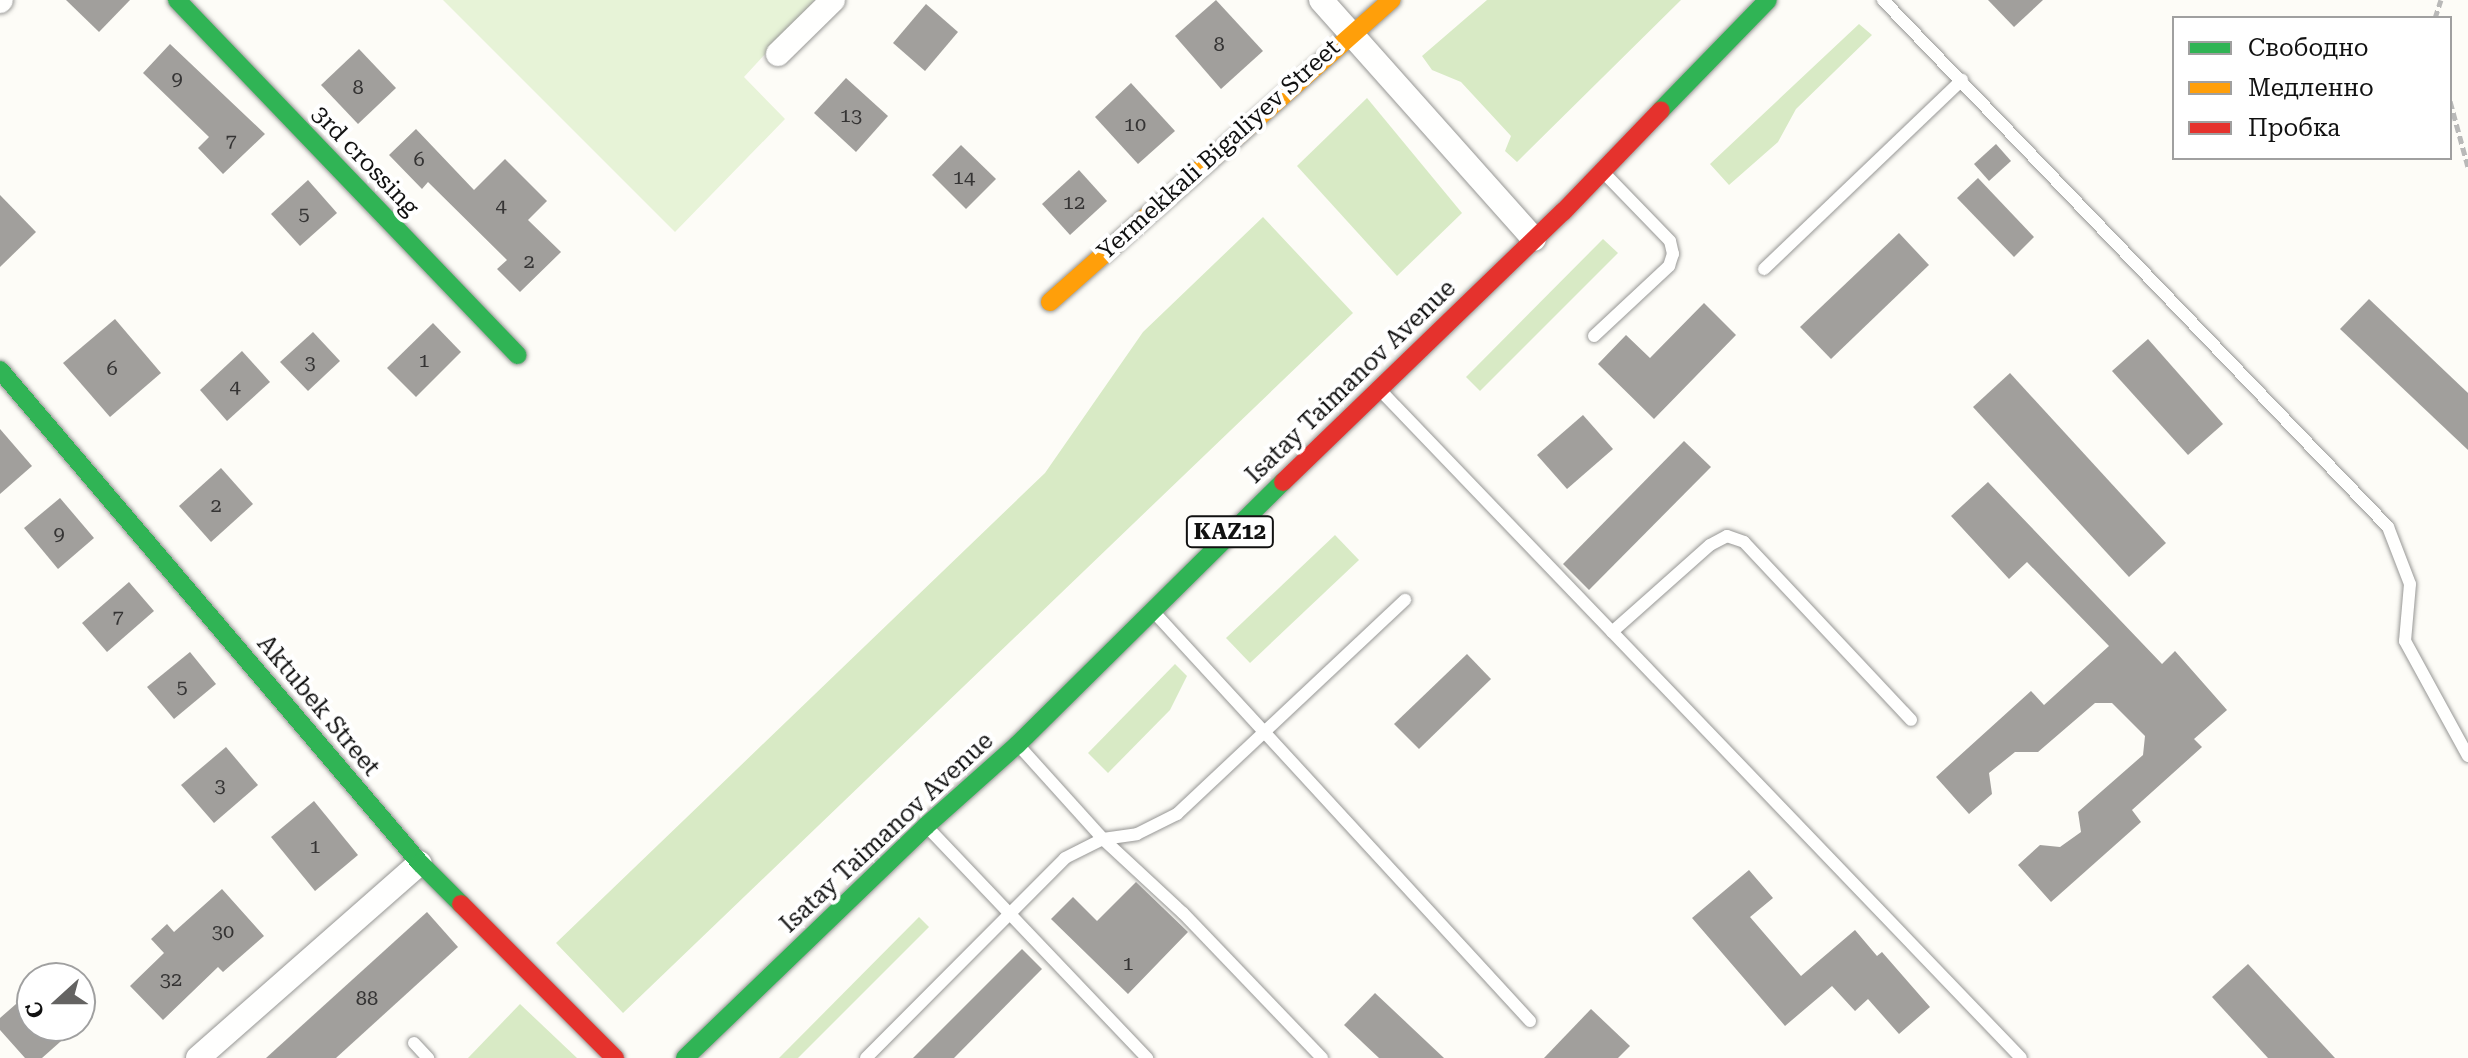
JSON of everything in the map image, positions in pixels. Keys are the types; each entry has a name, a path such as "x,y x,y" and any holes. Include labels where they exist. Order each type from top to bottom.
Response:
{"street":[{"name":"3rd crossing","path":"177,0 518,355"},
{"path":"778,54 833,0"},
{"path":"1321,0 1534,239"},
{"name":"Yermekkali Bigaliyev Street","path":"1050,302 1350,32 1391,0"},
{"name":"Isatay Taimanov Avenue","path":"685,1058 926,826 1017,745 1151,609 1534,239 1768,0"},
{"name":"Aktubek Street","path":"0,370 420,863 615,1058"},
{"path":"198,1058 420,863"}],"lane":[{"path":"1883,0 2388,527 2410,584 2405,641 2468,756"},
{"path":"1764,269 1962,80"},
{"path":"1594,336 1669,266 1673,254 1670,241 1602,171"},
{"path":"1379,389 2021,1058"},
{"path":"1612,632 1710,545 1727,536 1744,542 1911,720"},
{"path":"866,1058 1065,858 1103,839 1137,834 1177,814 1405,600"},
{"path":"1151,609 1530,1021"},
{"path":"1017,745 1103,839 1183,913 1322,1058"},
{"path":"926,826 1147,1058"},
{"path":"414,1043 428,1058"}],"path":[{"path":"2452,108 2468,167"}],"green space":[{"path":"443,0 815,0 744,77 785,119 675,232"},
{"path":"1487,0 1681,0 1517,162 1505,151 1511,136 1461,82 1432,70 1422,56"},
{"path":"1859,24 1872,35 1796,109 1778,142 1729,185 1710,164"},
{"path":"1367,98 1462,213 1397,276 1297,166"},
{"path":"1263,217 1353,313 623,1013 556,943 1045,473 1143,332"},
{"path":"1603,239 1618,253 1480,391 1466,377"},
{"path":"1335,535 1359,560 1250,663 1226,638"},
{"path":"1175,664 1187,676 1170,710 1108,773 1088,753"},
{"path":"919,917 929,927 798,1058 779,1058"},
{"path":"520,1004 577,1058 468,1058"}],"building":[{"path":"66,0 130,0 99,32"},
{"path":"1216,0 1263,51 1221,89 1175,36"},
{"path":"1988,0 2043,0 2014,27"},
{"path":"926,4 958,32 925,71 893,43"},
{"path":"170,44 265,134 223,174 198,148 209,137 143,73"},
{"path":"359,49 396,88 358,124 321,85"},
{"path":"846,78 888,116 856,152 814,113"},
{"path":"1131,83 1175,131 1138,164 1095,117"},
{"path":"416,129 474,190 505,159 547,201 528,220 561,252 520,292 497,269 507,260 428,182 422,189 389,155"},
{"path":"1996,144 2011,161 1989,181 1974,164"},
{"path":"961,145 996,179 966,209 932,175"},
{"path":"1079,170 1107,201 1070,235 1042,204"},
{"path":"1978,178 2034,237 2014,257 1957,198"},
{"path":"308,180 337,213 300,246 271,214"},
{"path":"0,195 36,232 0,267"},
{"path":"1899,233 1929,265 1831,359 1800,327"},
{"path":"2369,299 2468,393 2468,450 2340,329"},
{"path":"1704,303 1736,335 1654,419 1598,364 1626,335 1650,358"},
{"path":"115,319 161,373 110,417 63,363"},
{"path":"433,323 461,352 416,397 387,368"},
{"path":"313,332 340,361 308,391 280,362"},
{"path":"2148,339 2223,424 2188,455 2112,371"},
{"path":"242,351 270,382 227,421 200,390"},
{"path":"2010,373 2166,543 2129,577 1973,407"},
{"path":"1583,415 1613,449 1567,489 1537,455"},
{"path":"0,429 32,466 0,494"},
{"path":"1684,441 1711,467 1589,590 1563,564"},
{"path":"221,468 253,504 211,542 179,506"},
{"path":"1988,482 2162,664 2175,651 2227,710 2194,739 2202,747 2132,810 2141,822 2051,902 2018,865 2040,845 2060,847 2081,832 2078,812 2143,755 2145,736 2112,703 2095,703 2038,752 2015,752 1989,773 1992,794 1969,814 1936,777 2031,691 2044,705 2109,646 2027,562 2009,579 1951,516"},
{"path":"60,498 94,538 58,569 24,528"},
{"path":"129,582 154,611 107,652 82,623"},
{"path":"190,652 216,684 174,719 147,687"},
{"path":"1467,654 1491,679 1419,749 1394,724"},
{"path":"226,747 258,785 214,823 181,785"},
{"path":"314,801 358,855 315,891 271,837"},
{"path":"1749,870 1773,898 1750,917 1801,976 1855,930 1877,956 1882,952 1930,1007 1899,1034 1868,999 1855,1011 1832,986 1785,1026 1692,918"},
{"path":"1136,882 1188,932 1128,994 1051,919 1073,897 1097,921"},
{"path":"222,889 264,936 223,972 218,967 163,1020 130,986 164,953 151,939 167,924 174,932"},
{"path":"427,912 458,947 336,1058 266,1058"},
{"path":"1022,949 1042,969 954,1058 913,1058"},
{"path":"2248,964 2335,1058 2268,1058 2212,997"},
{"path":"1375,993 1444,1058 1379,1058 1344,1025"},
{"path":"16,1004 16,1042 60,1042 42,1058 25,1058 0,1030 0,1018"},
{"path":"1591,1009 1630,1046 1618,1058 1544,1058"}],"traffic: fast":[{"path":"177,0 518,355"},
{"path":"1661,110 1768,0"},
{"path":"0,370 420,863 461,904"},
{"path":"685,1058 926,826 1017,745 1283,482"}],"traffic: slow":[{"path":"1050,302 1391,0"}],"traffic: jam":[{"path":"1283,482 1563,212 1661,110"},
{"path":"461,904 615,1058"}]}
